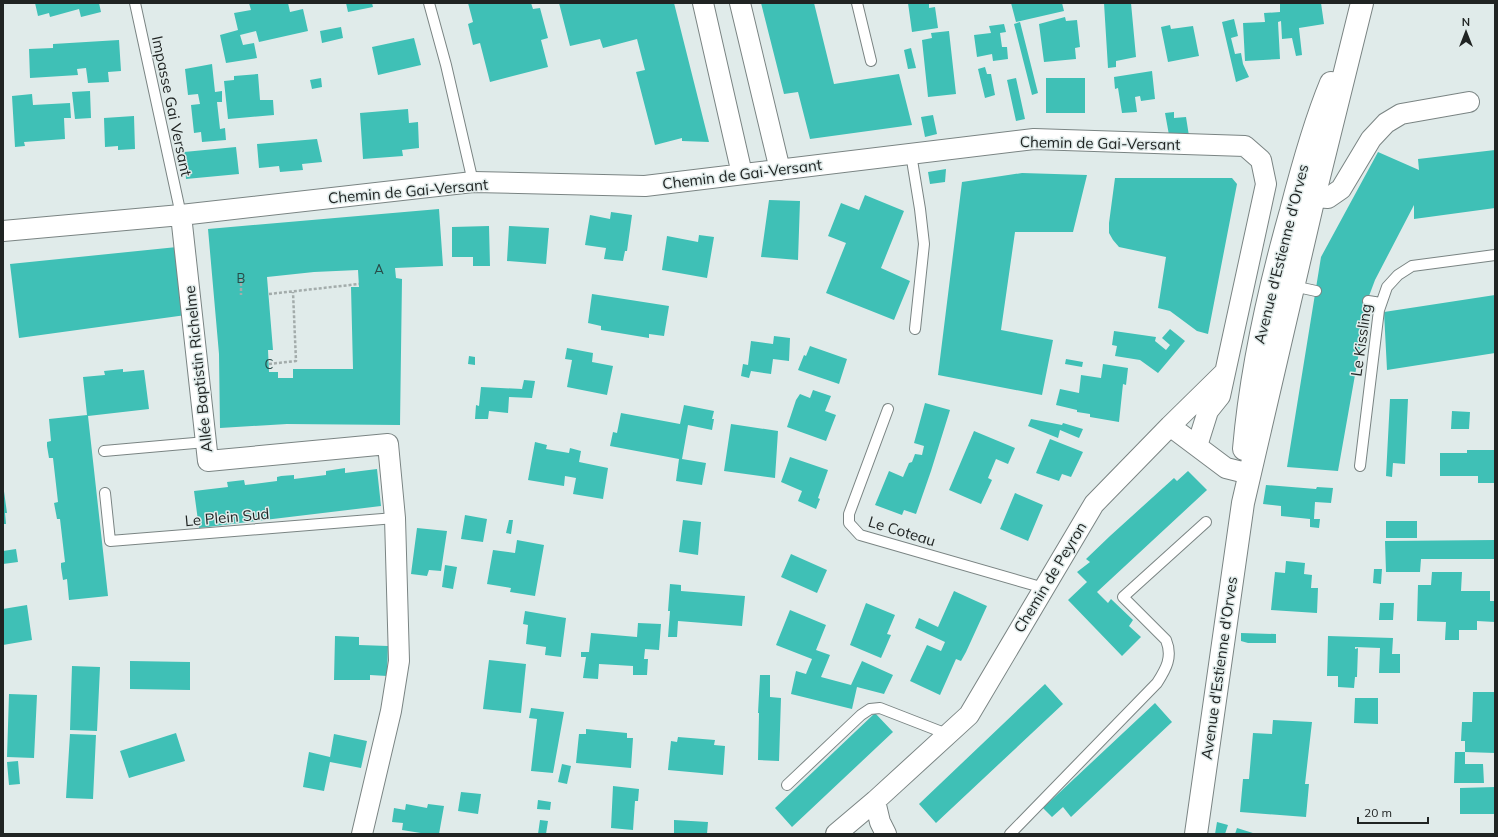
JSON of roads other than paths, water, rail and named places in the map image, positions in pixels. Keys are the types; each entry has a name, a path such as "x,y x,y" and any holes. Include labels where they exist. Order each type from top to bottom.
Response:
{"street":[{"path":"703,3 742,174"},
{"path":"740,3 780,170"},
{"name":"Avenue d'Estienne d'Orves","path":"1196,834 1243,503 1246,473 1246,425 1256,352 1279,252 1305,194 1361,8"},
{"path":"1305,194 1328,198 1341,189 1371,139 1386,123 1401,114 1469,102"},
{"name":"Chemin de Gai-Versant","path":"3,231 181,215 473,182 645,186 1034,139 1245,146 1260,160 1266,184 1220,396 1208,411 1197,446"},
{"name":"Avenue d'Estienne d'Orves","path":"1246,473 1293,286 1305,194"},
{"name":"Allée Baptistin Richelme","path":"181,215 208,461 388,444 395,518"},
{"path":"1225,372 1170,426 1226,468 1246,473"},
{"name":"Chemin de Peyron","path":"836,834 875,801 969,715 1094,504 1170,426"},
{"path":"362,834 391,711 399,661 395,518"},
{"path":"875,801 880,822 886,834"}],"lane":[{"name":"Impasse Gai Versant","path":"134,3 181,215"},
{"path":"429,3 446,65 473,182"},
{"path":"857,3 871,61"},
{"path":"911,154 924,244 915,329"},
{"name":"Le Kissling","path":"1360,466 1381,303 1387,287 1398,275 1412,266 1495,255"},
{"path":"1293,286 1316,290"},
{"path":"1368,301 1381,303"},
{"name":"Le Coteau","path":"888,409 849,514 849,523 860,535 1044,588"},
{"path":"104,451 206,442"},
{"name":"Le Plein Sud","path":"105,493 110,542 395,518"},
{"path":"1010,834 1157,683 1164,673 1168,665 1169,658 1169,647 1166,640 1123,597 1206,522"},
{"path":"787,785 861,715 870,709 880,708 947,734"}]}
